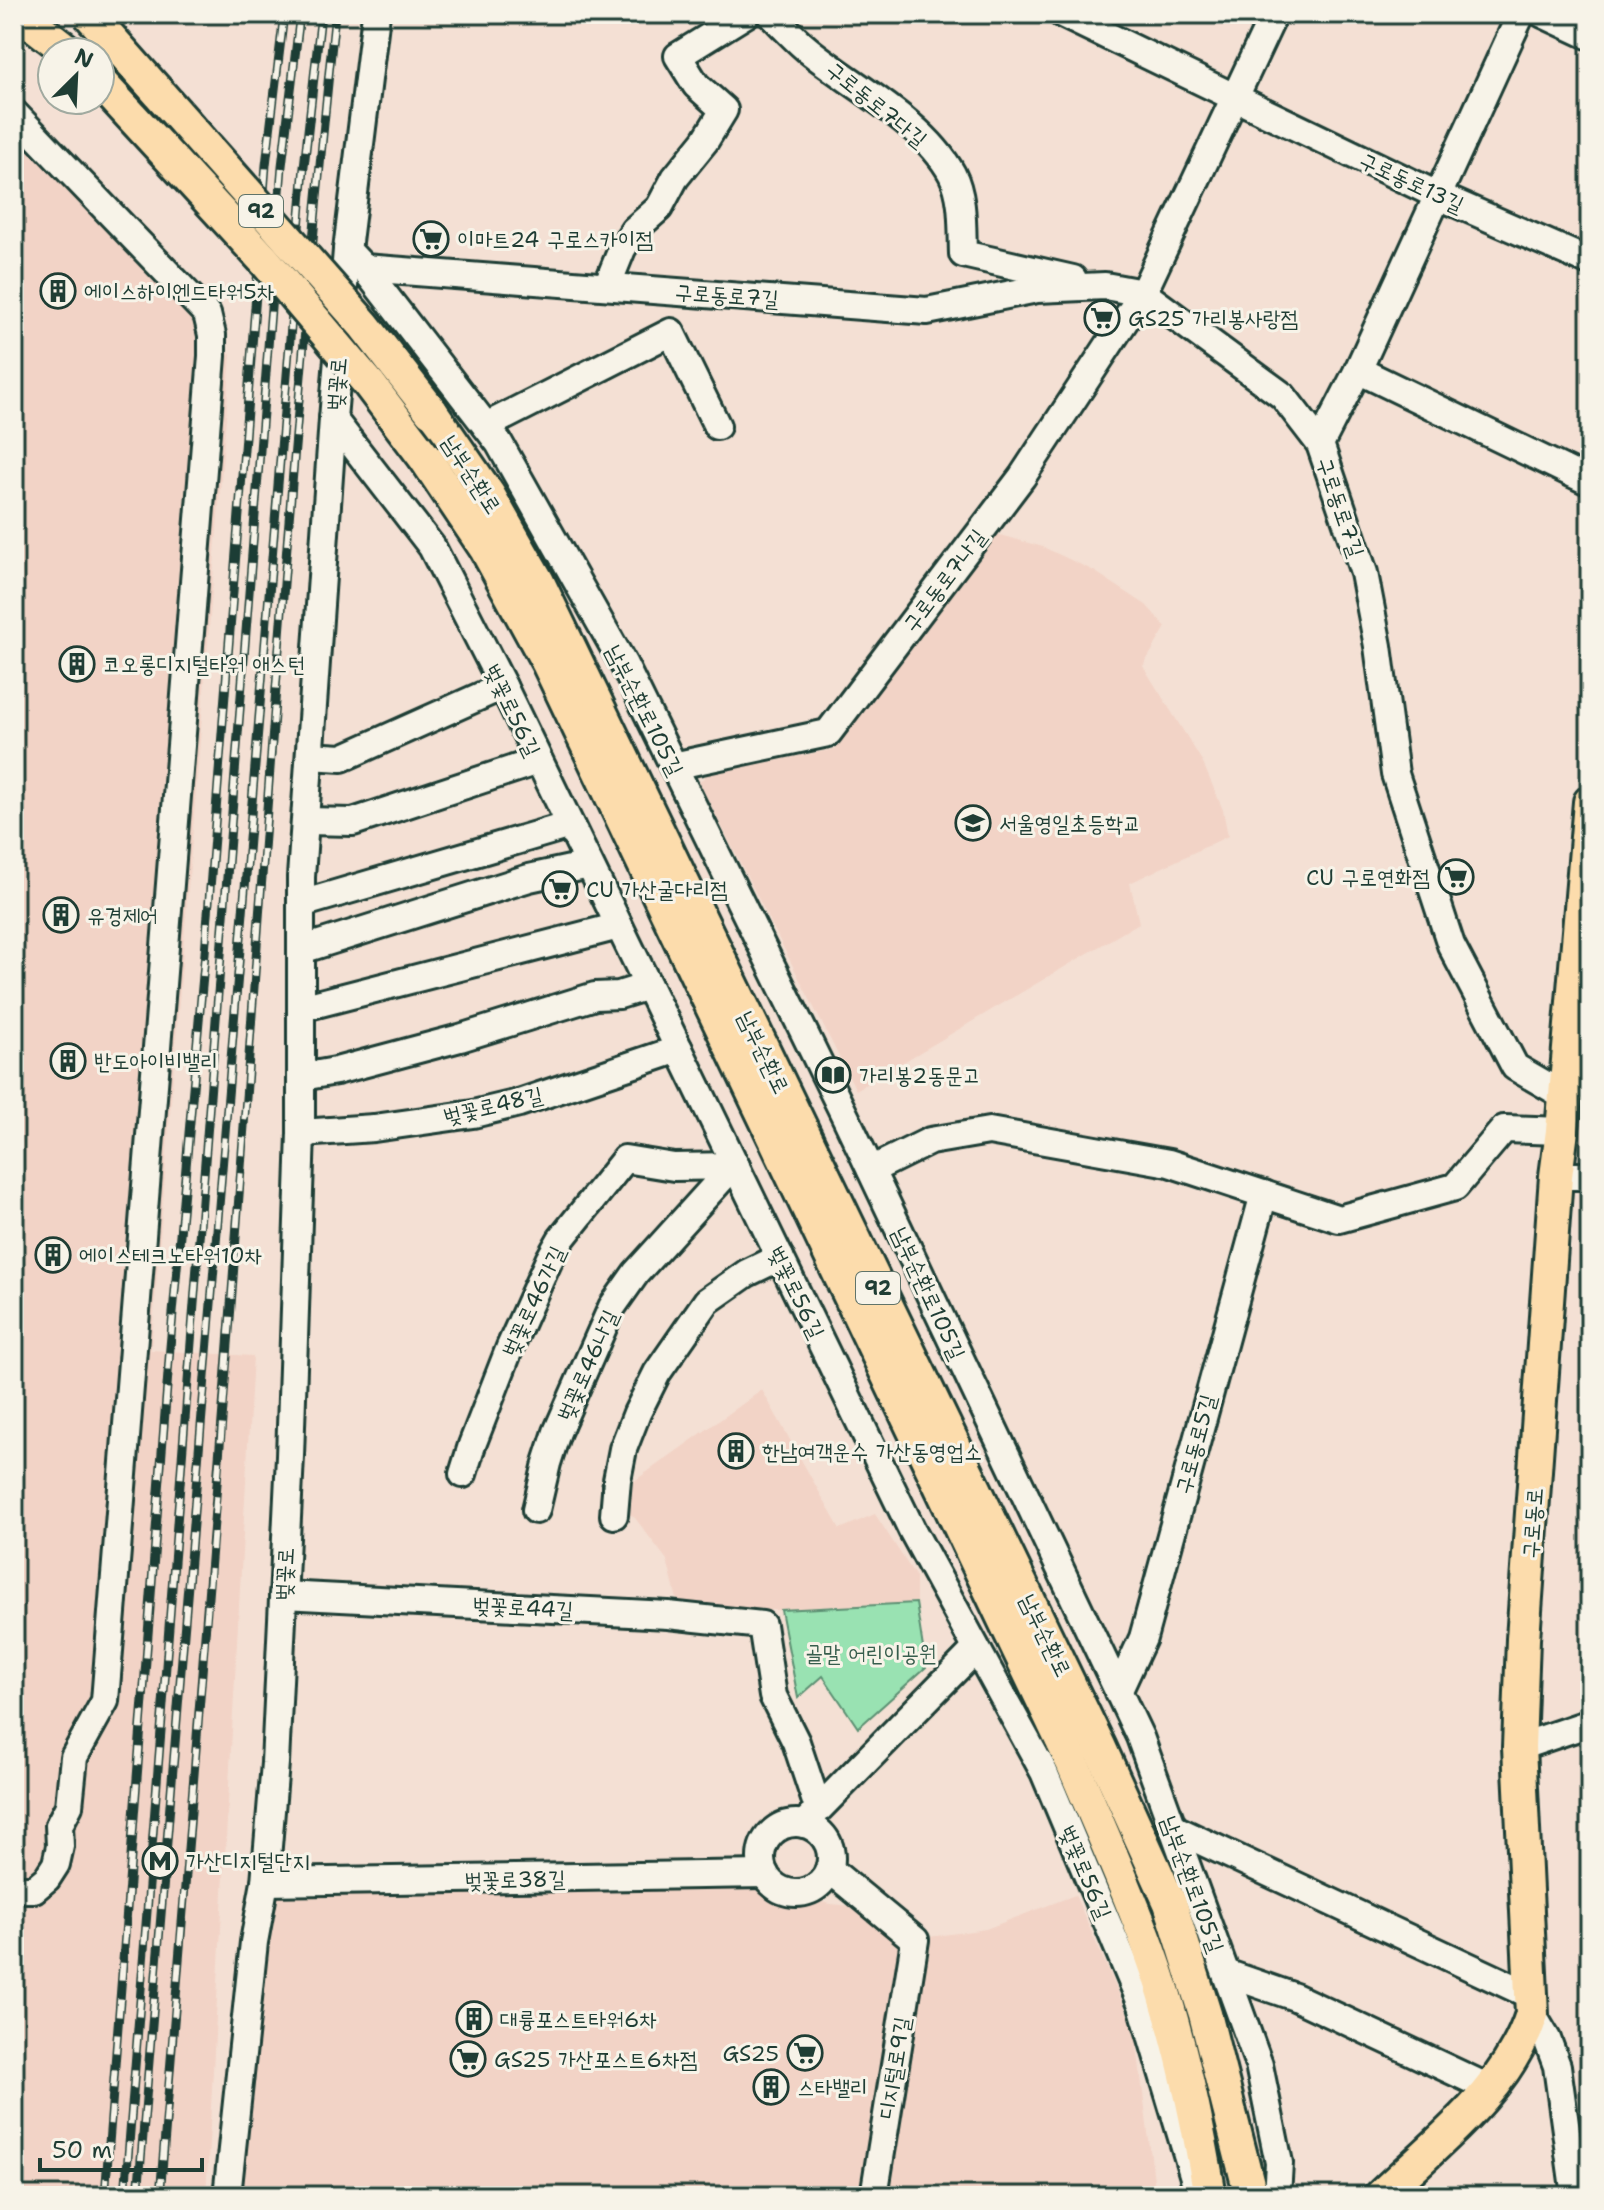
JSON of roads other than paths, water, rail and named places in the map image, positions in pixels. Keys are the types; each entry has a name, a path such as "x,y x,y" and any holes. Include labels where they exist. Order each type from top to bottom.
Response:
{"main road":[{"path":"20,14 50,36"},
{"path":"40,14 58,36"},
{"name":"남부순환로","path":"89,14 364,325 431,411 488,494 538,582 1100,1748 1170,1903 1205,2014 1251,2196"},
{"name":"남부순환로","path":"116,99 265,261 369,384 425,458 486,549 548,663 1072,1762 1150,1949 1175,2033 1210,2196"},
{"name":"구로동로","path":"1381,2196 1474,2107 1525,2037 1532,2005 1519,1747 1523,1639 1556,1176 1565,1096 1579,1056 1590,812"}],"street":[{"name":"벚꽃로","path":"227,2196 254,1942 265,1882 275,1763 301,1133 301,904 333,419 356,259 376,14"},
{"path":"607,286 622,249 634,230 659,208 675,178 705,141 724,110 696,85 678,56 746,14"},
{"name":"구로동로7다길","path":"771,14 805,48 903,119 937,153 953,176 962,212 963,254 1105,286"},
{"name":"구로동로13길","path":"1062,14 1439,196 1590,262"},
{"path":"1143,293 1274,14"},
{"path":"1320,444 1358,370 1521,14"},
{"path":"1543,14 1590,36"},
{"path":"14,113 207,314 212,335 105,1701 74,1757 69,1806 59,1825 60,1846 56,1864 47,1878 34,1889 14,1889"},
{"name":"구로동로7길","path":"356,259 607,286 927,311 1037,289 1105,286 1143,293 1283,396 1320,444 1364,573 1378,646 1395,774 1451,945 1515,1067 1565,1096"},
{"name":"남부순환로105길","path":"356,259 499,443 624,665 871,1170 1140,1737 1259,2065 1279,2163 1277,2196"},
{"name":"구로동로7나길","path":"673,766 828,733 1022,477 1143,293"},
{"name":"구로동로7길","path":"486,426 671,332 717,426"},
{"path":"1358,370 1590,482"},
{"name":"벚꽃로56길","path":"333,419 432,547 503,686 912,1530 1044,1772 1142,2005 1199,2196"},
{"path":"310,756 342,758 503,686"},
{"path":"306,821 353,822 538,761"},
{"path":"301,904 570,825"},
{"path":"301,950 529,878 589,865"},
{"path":"301,1008 619,926"},
{"path":"302,1077 446,1042 595,996 619,995 648,986"},
{"name":"벚꽃로48길","path":"301,1133 374,1128 473,1114 519,1103 679,1049"},
{"path":"871,1170 930,1141 989,1131 1169,1163 1339,1219 1455,1187 1504,1129 1562,1131"},
{"name":"벚꽃로46가길","path":"463,1474 500,1374 549,1260 561,1239 625,1159 674,1167 736,1166"},
{"name":"벚꽃로46나길","path":"536,1510 557,1432 612,1307 636,1273 736,1166"},
{"path":"1556,1176 1590,1176"},
{"name":"구로동로5길","path":"1118,1692 1143,1638 1264,1194"},
{"path":"614,1515 623,1449 657,1373 707,1301 747,1273 780,1257"},
{"name":"벚꽃로44길","path":"283,1595 668,1615 762,1625 773,1696 796,1742 811,1816"},
{"path":"765,1874 761,1851 772,1832 811,1816 976,1649"},
{"path":"1519,1747 1590,1723"},
{"path":"811,1816 815,1828 829,1846 829,1869"},
{"path":"1173,1828 1532,2005 1557,2066 1575,2196"},
{"name":"벚꽃로38길","path":"265,1882 765,1874 779,1889 801,1892 820,1883 829,1869"},
{"name":"디지털로9길","path":"829,1869 915,1940 874,2196"},
{"path":"1226,1973 1295,1997 1489,2088"}],"railway":[{"path":"105,2196 266,165 284,14"},
{"path":"125,2196 282,166 300,14"},
{"path":"138,2196 304,167 321,14"},
{"path":"160,2196 222,1429 290,503 335,14"}],"place":[{"name":"이마트24 구로스카이점","path":"431,239"},
{"name":"에이스하이엔드타워5차","path":"58,291"},
{"name":"GS25 가리봉사랑점","path":"1102,318"},
{"name":"코오롱디지털타워 애스턴","path":"77,664"},
{"name":"서울영일초등학교","path":"973,823"},
{"name":"CU 구로연화점","path":"1456,877"},
{"name":"CU 가산굴다리점","path":"560,889"},
{"name":"유경제어","path":"61,915"},
{"name":"반도아이비밸리","path":"68,1061"},
{"name":"가리봉2동문고","path":"833,1075"},
{"name":"에이스테크노타워10차","path":"53,1255"},
{"name":"한남여객운수 가산동영업소","path":"736,1451"},
{"name":"가산디지털단지","path":"160,1861"},
{"name":"대륭포스트타워6차","path":"474,2019"},
{"name":"GS25","path":"805,2053"},
{"name":"GS25 가산포스트6차점","path":"468,2059"},
{"name":"스타밸리","path":"771,2087"}],"park label":[{"name":"골말 어린이공원","path":"871,1653"}]}
